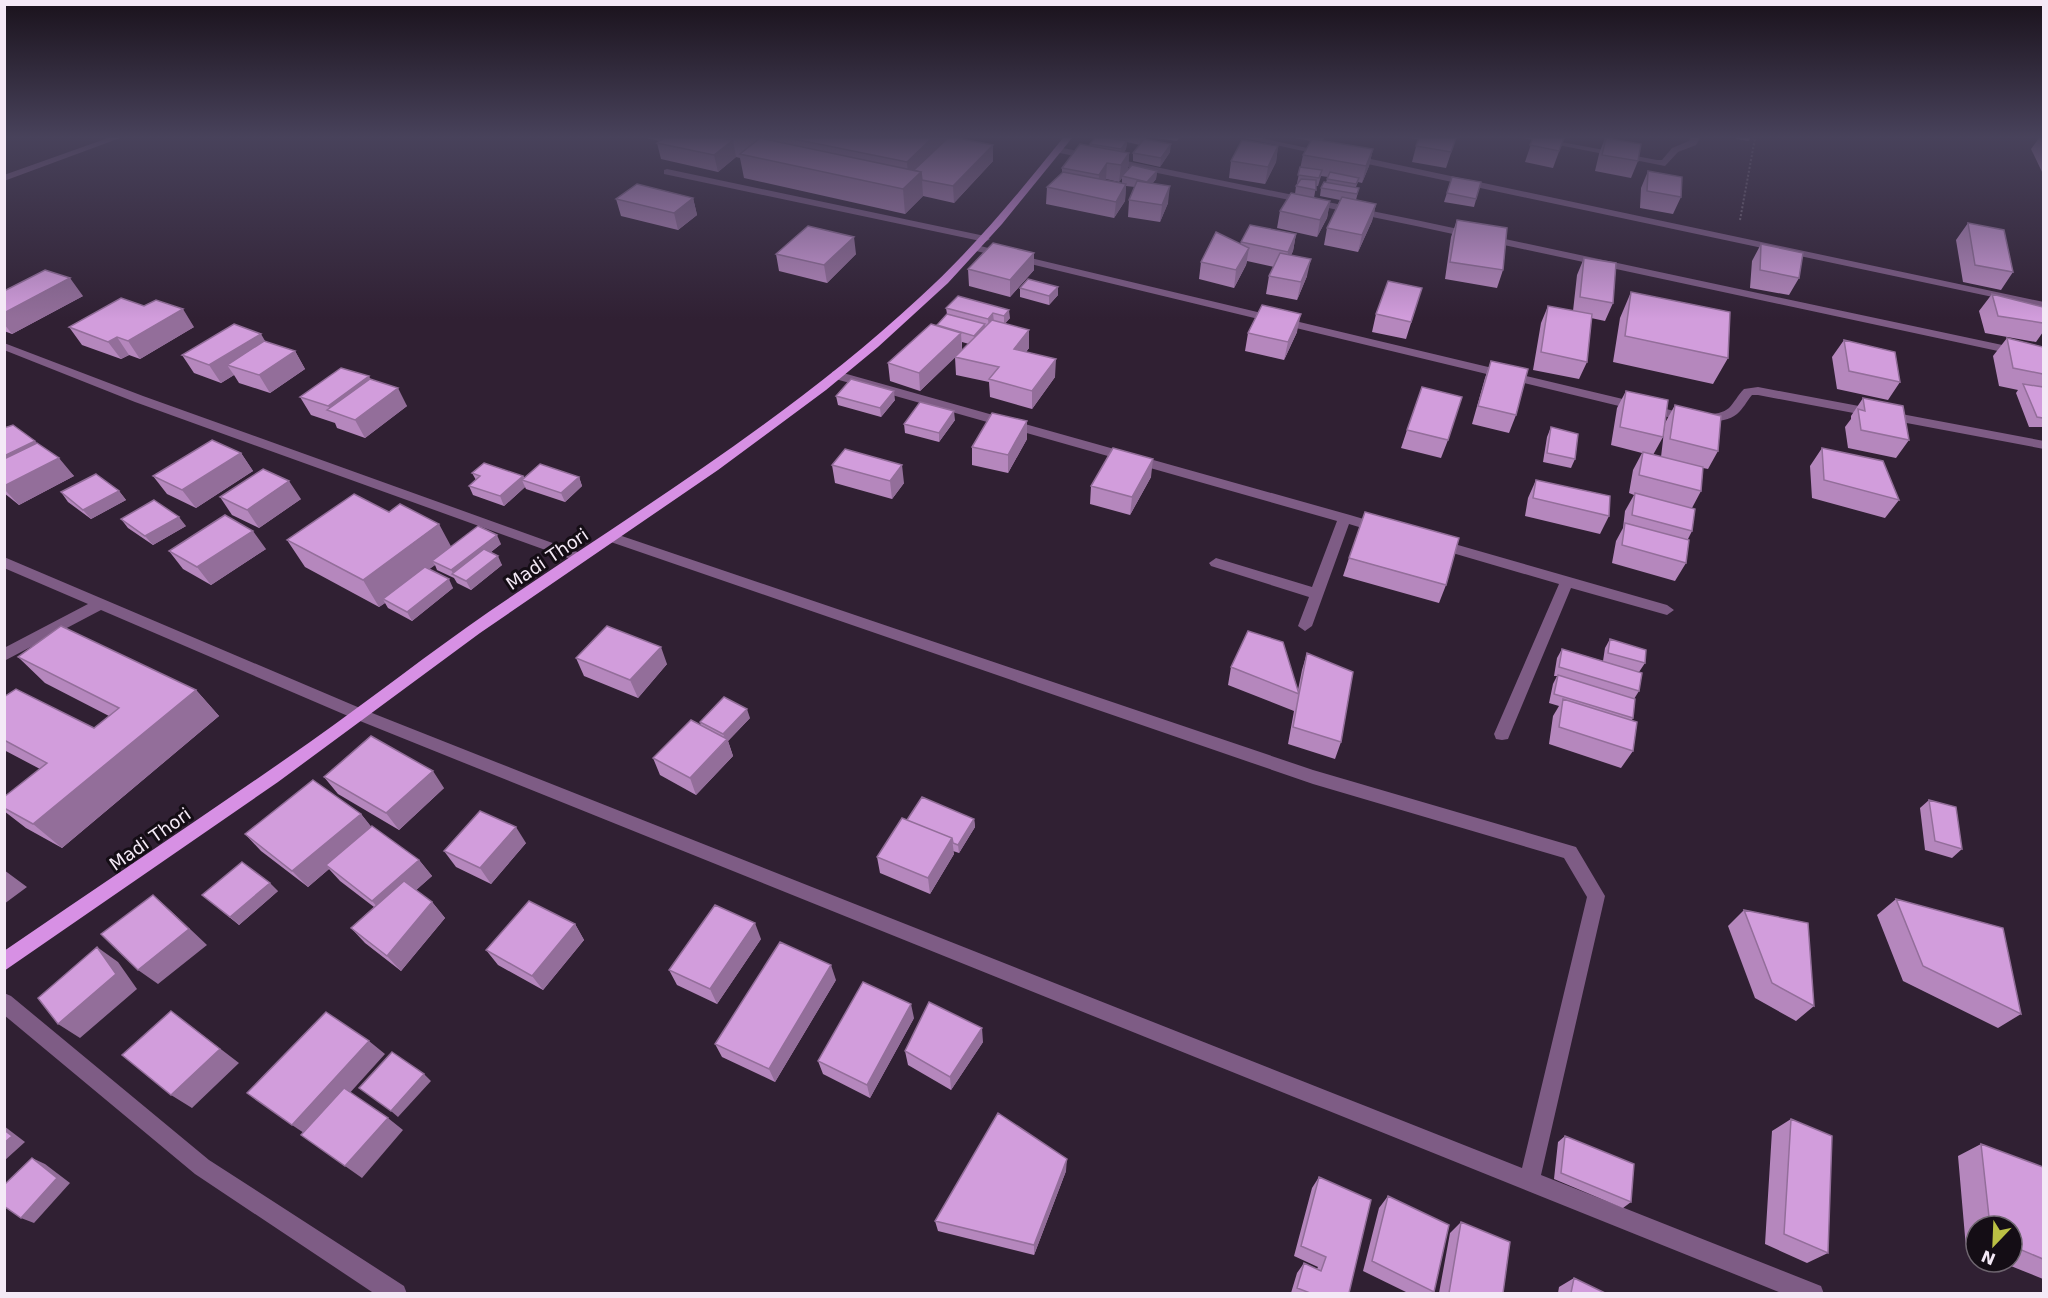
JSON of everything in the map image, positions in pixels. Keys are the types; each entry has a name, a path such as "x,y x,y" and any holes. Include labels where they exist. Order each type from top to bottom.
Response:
{"main road":[{"name":"Madi Thori","path":"4,962 361,715 491,617 737,452 836,375 923,302 981,244 1020,199"}],"street":[{"path":"783,199 981,244 1648,409 1699,417 1722,417 1733,411 1748,392 1758,391 2043,445"},
{"path":"1296,199 2043,358"},
{"path":"1532,199 2043,305"},
{"path":"4,346 139,399 581,558"},
{"path":"836,375 1389,531"},
{"path":"1305,626 1345,518"},
{"path":"610,537 1313,777 1570,852 1596,896 1529,1181"},
{"path":"1422,540 1666,610"},
{"path":"4,562 361,715 1813,1293"},
{"path":"1216,564 1317,594"},
{"path":"1502,734 1567,581"},
{"path":"4,655 101,603"},
{"path":"4,1002 202,1167 396,1293"}],"path":[{"path":"1735,242 1743,199"}],"building":[{"path":"617,199 692,199 674,213"},
{"path":"1100,199 1118,199 1116,202"},
{"path":"1130,199 1165,199 1162,205"},
{"path":"1288,199 1330,201 1320,220 1280,211"},
{"path":"1341,199 1376,204 1362,235 1327,228"},
{"path":"1457,220 1507,228 1503,270 1450,262"},
{"path":"1968,223 2004,230 2013,272 1975,265"},
{"path":"1250,225 1296,234 1288,252 1241,242"},
{"path":"808,226 854,237 824,265 776,254"},
{"path":"1216,232 1249,248 1236,270 1201,262"},
{"path":"993,243 1034,253 1010,280 968,269"},
{"path":"1761,244 1803,253 1799,278 1760,270"},
{"path":"1280,253 1311,259 1301,282 1269,276"},
{"path":"1584,258 1616,263 1613,303 1580,297"},
{"path":"45,270 70,278 4,313 4,291"},
{"path":"1028,279 1058,287 1049,296 1020,288"},
{"path":"1388,281 1422,288 1411,322 1376,314"},
{"path":"1631,292 1730,312 1728,358 1625,336"},
{"path":"1992,294 2043,307 2043,323 1998,316"},
{"path":"958,296 1009,310 1004,316 993,313 988,319 946,308"},
{"path":"121,298 144,306 156,300 183,309 128,341 117,337 108,342 69,327"},
{"path":"1262,305 1301,314 1288,342 1248,333"},
{"path":"1548,306 1592,314 1587,362 1541,352"},
{"path":"947,314 985,324 974,336 937,325"},
{"path":"992,320 1029,330 1014,349 1056,359 1032,391 989,379 999,367 955,357"},
{"path":"234,324 261,334 209,365 182,355"},
{"path":"931,324 961,333 919,373 888,363"},
{"path":"2007,338 2043,347 2043,374 2013,368"},
{"path":"1844,340 1895,352 1900,382 1849,371"},
{"path":"264,341 295,351 259,375 227,365"},
{"path":"1491,361 1528,369 1516,415 1478,406"},
{"path":"341,368 369,376 328,406 300,397"},
{"path":"370,379 398,388 355,420 327,410"},
{"path":"851,379 894,391 880,408 836,396"},
{"path":"2023,384 2043,387 2043,418 2037,417"},
{"path":"1422,387 1462,397 1448,440 1407,430"},
{"path":"1626,391 1668,400 1663,437 1620,427"},
{"path":"1863,398 1903,406 1909,440 1861,430 1858,409 1865,411"},
{"path":"920,402 954,411 939,433 904,424"},
{"path":"1675,405 1721,416 1718,451 1670,439"},
{"path":"992,413 1027,421 1008,455 972,447"},
{"path":"13,425 35,441 4,456 4,428"},
{"path":"1551,427 1578,434 1575,459 1547,453"},
{"path":"212,440 241,453 182,490 153,476"},
{"path":"37,443 59,458 4,486 4,459"},
{"path":"1113,448 1153,459 1132,497 1091,486"},
{"path":"1822,448 1883,461 1899,500 1824,480"},
{"path":"845,449 902,465 890,481 832,465"},
{"path":"1643,452 1703,467 1701,491 1639,475"},
{"path":"484,463 523,476 500,496 469,486 480,476 472,473"},
{"path":"540,464 579,477 561,493 522,480"},
{"path":"263,469 289,481 247,510 220,497"},
{"path":"96,474 119,491 83,510 61,492"},
{"path":"1536,480 1610,496 1609,516 1533,498"},
{"path":"1635,493 1695,509 1692,531 1632,515"},
{"path":"354,494 389,512 400,504 439,524 363,580 287,540"},
{"path":"154,500 179,517 145,536 121,519"},
{"path":"1365,512 1459,538 1446,585 1349,558"},
{"path":"225,515 253,531 197,567 169,551"},
{"path":"1625,523 1689,540 1686,563 1622,545"},
{"path":"478,526 497,535 451,570 432,561"},
{"path":"484,549 498,556 466,581 452,574"},
{"path":"425,567 449,579 407,612 383,599"},
{"path":"61,626 196,690 33,824 4,808 4,797 47,763 4,740 4,697 16,689 94,728 119,708 18,657"},
{"path":"607,626 661,647 630,680 576,658"},
{"path":"1248,631 1283,642 1299,694 1231,667"},
{"path":"1610,639 1646,650 1645,663 1608,653"},
{"path":"1562,649 1642,673 1639,691 1559,667"},
{"path":"1307,653 1353,672 1341,742 1293,727"},
{"path":"1558,675 1635,699 1633,718 1554,694"},
{"path":"724,697 747,709 723,734 700,722"},
{"path":"1563,699 1637,722 1633,751 1559,727"},
{"path":"691,720 727,739 690,778 653,758"},
{"path":"371,736 433,771 386,813 324,777"},
{"path":"313,780 361,814 292,871 245,834"},
{"path":"922,797 974,819 958,845 953,843 952,838 907,820"},
{"path":"1929,800 1956,807 1962,849 1935,841"},
{"path":"480,811 516,827 480,868 444,851"},
{"path":"902,818 952,838 928,878 877,857"},
{"path":"372,826 419,860 372,901 326,865"},
{"path":"242,862 270,883 230,917 202,895"},
{"path":"404,881 432,902 387,956 351,928"},
{"path":"153,895 189,929 138,970 101,934"},
{"path":"1896,899 2003,928 2021,1014 1923,966"},
{"path":"529,901 575,924 532,976 486,950"},
{"path":"715,905 755,923 710,989 669,970"},
{"path":"1744,910 1808,923 1814,1006 1772,983"},
{"path":"780,942 831,965 769,1069 715,1044"},
{"path":"97,947 116,974 58,1024 38,998"},
{"path":"863,982 911,1004 867,1085 818,1061"},
{"path":"929,1002 982,1028 950,1077 905,1051"},
{"path":"171,1011 220,1049 171,1095 122,1055"},
{"path":"326,1012 369,1041 292,1125 247,1093"},
{"path":"392,1052 424,1074 391,1111 359,1088"},
{"path":"344,1088 388,1118 345,1166 301,1135"},
{"path":"998,1113 1067,1159 1034,1245 935,1221"},
{"path":"1791,1119 1832,1136 1828,1253 1784,1234"},
{"path":"4,1130 12,1136 4,1143"},
{"path":"1565,1136 1634,1164 1631,1202 1561,1173"},
{"path":"1981,1144 2043,1167 2043,1259 2024,1251 2024,1214 1989,1214"},
{"path":"32,1158 57,1178 21,1218 4,1206 4,1185"},
{"path":"1319,1177 1371,1200 1349,1293 1310,1293 1297,1288 1304,1263 1321,1271 1326,1257 1301,1246"},
{"path":"1388,1196 1449,1225 1434,1292 1372,1261"},
{"path":"1461,1222 1510,1242 1503,1293 1449,1293"},
{"path":"1574,1278 1605,1293 1571,1293"}]}
